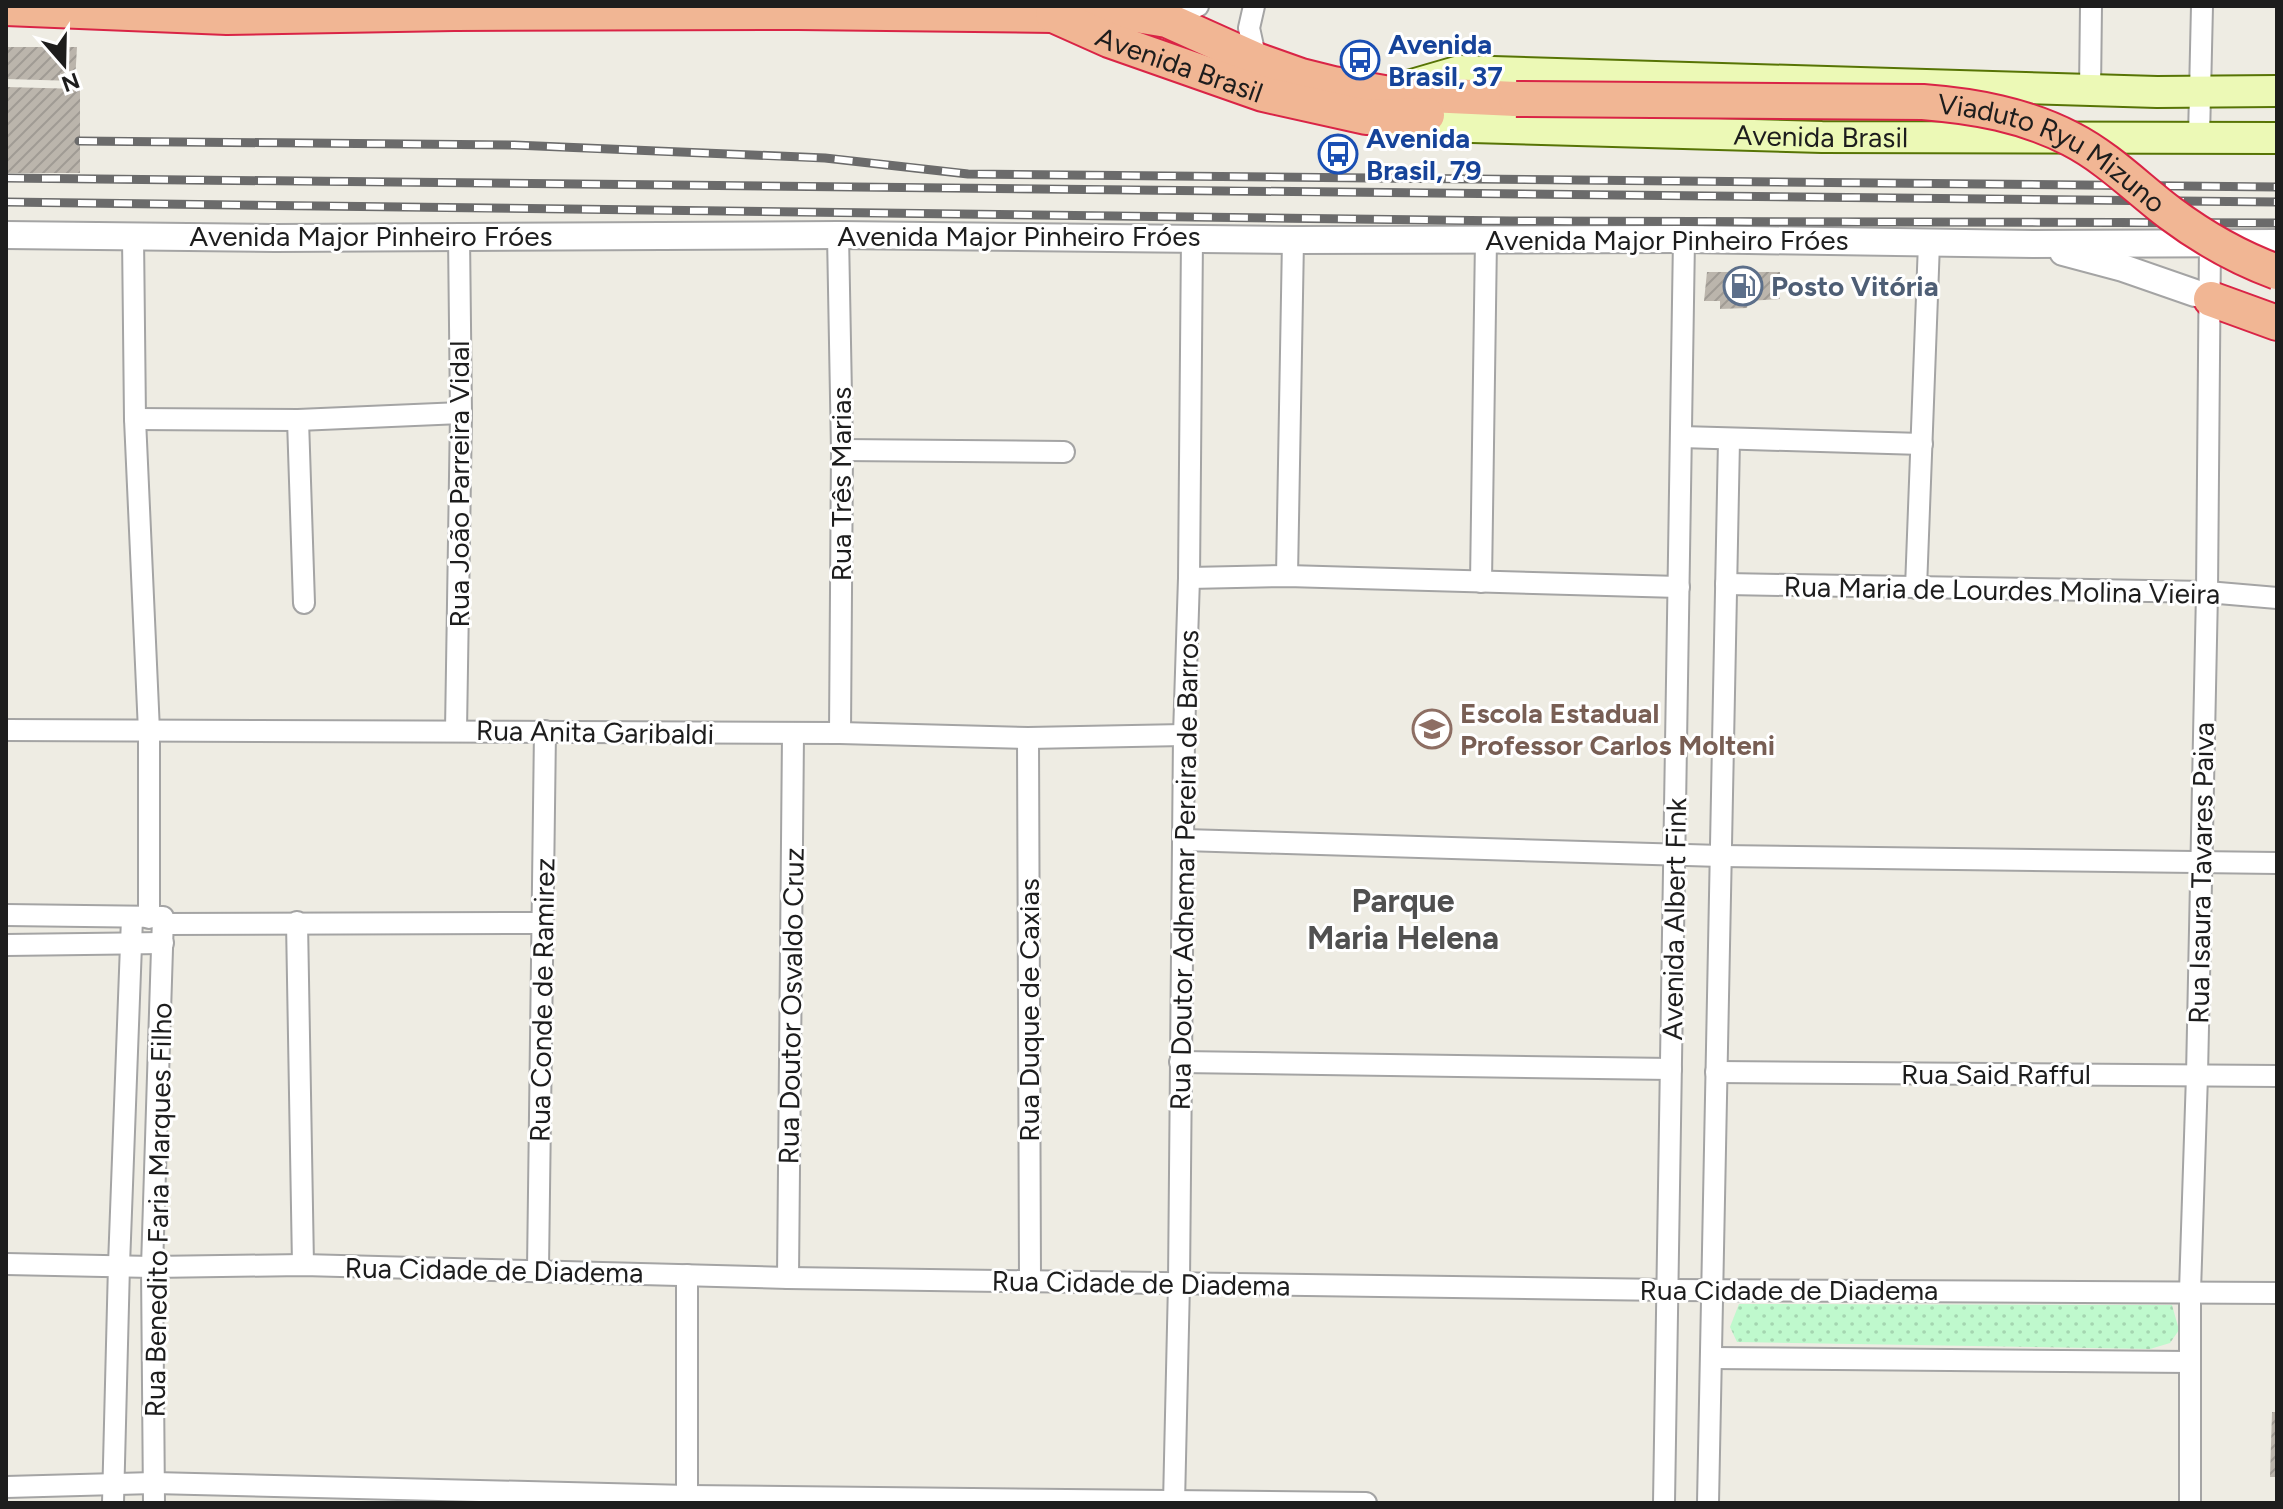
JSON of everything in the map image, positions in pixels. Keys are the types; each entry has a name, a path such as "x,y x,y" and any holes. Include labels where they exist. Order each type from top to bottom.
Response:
{"highway":[{"path":"6,8 118,9 227,17 454,9 798,9 1086,15"},
{"name":"Avenida Brasil","path":"1086,15 1152,13 1256,60 1375,105"},
{"name":"Avenida Brasil","path":"1086,15 1263,94 1375,105 1516,104"},
{"name":"Viaduto Ryu Mizuno","path":"1516,104 1923,102 1973,105 2020,118 2071,139 2118,169 2169,213 2219,246 2277,272"},
{"name":"Viaduto Ryu Mizuno","path":"1516,104 1958,119 2005,127 2071,156 2104,176 2176,233 2220,259 2277,285"},
{"path":"2203,296 2277,323"}],"main road":[{"name":"Avenida Brasil","path":"2277,91 2157,92 1460,71 1375,105 1398,125 1822,137 2277,138"},
{"path":"2077,136 2087,128 2094,112 2083,89"},
{"path":"2125,136 2113,121 2115,112 2132,99 2157,92"}],"street":[{"path":"1152,13 1198,6"},
{"path":"1254,6 1249,28 1256,60"},
{"path":"2083,89 2091,6"},
{"path":"2199,137 2202,6"},
{"name":"Avenida Major Pinheiro Fróes","path":"6,235 838,235 1293,240 2277,243"},
{"name":"Rua Três Marias","path":"838,235 842,450 840,733"},
{"path":"133,236 135,419 154,924"},
{"name":"Rua João Parreira Vidal","path":"456,731 461,413 459,236"},
{"name":"Rua Doutor Adhemar Pereira de Barros","path":"1174,1503 1192,238"},
{"path":"1481,582 1486,239"},
{"name":"Avenida Albert Fink","path":"1664,1503 1684,239"},
{"path":"1287,576 1293,240"},
{"name":"Rua Isaura Tavares Paiva","path":"2190,1503 2190,1291 2207,592 2203,296 2210,242"},
{"path":"1916,588 1929,243"},
{"path":"2179,243 2175,272 2180,281 2203,296"},
{"name":"Avenida Major Pinheiro Fróes","path":"2033,244 2123,268 2203,296"},
{"path":"135,419 298,420 461,413"},
{"path":"298,420 304,603"},
{"path":"1681,437 1922,444"},
{"name":"Avenida Albert Fink","path":"1708,1503 1729,440"},
{"path":"842,450 1064,452"},
{"path":"1189,578 1287,576 1679,587"},
{"name":"Rua Maria de Lourdes Molina Vieira","path":"1726,584 2207,592 2277,598"},
{"name":"Rua Anita Garibaldi","path":"6,730 840,733 1028,738 1184,735"},
{"name":"Rua Conde de Ramirez","path":"538,1269 545,731"},
{"name":"Rua Doutor Osvaldo Cruz","path":"788,1278 793,734"},
{"name":"Rua Duque de Caxias","path":"1028,738 1030,1281"},
{"path":"1184,840 1721,856 2277,863"},
{"path":"6,915 154,924 543,923"},
{"path":"297,922 303,1265"},
{"path":"6,945 130,942 154,924"},
{"name":"Rua Benedito Faria Marques Filho","path":"113,1493 130,942 154,924"},
{"name":"Rua Benedito Faria Marques Filho","path":"154,924 154,1493"},
{"path":"1180,1062 1671,1069"},
{"name":"Rua Said Rafful","path":"1716,1072 2277,1076"},
{"name":"Rua Cidade de Diadema","path":"6,1264 152,1267 303,1265 788,1278 1668,1290 2277,1293"},
{"path":"687,1275 688,1500"},
{"path":"1711,1358 2190,1362"},
{"path":"6,1487 113,1493 688,1500 1366,1503"}],"green space":[{"path":"1739,1304 2172,1305 2179,1330 2170,1343 2150,1349 1737,1342 1730,1327"}],"building":[{"path":"6,47 77,47 75,81 6,79"},
{"path":"6,87 80,89 80,173 6,173"},
{"name":"Posto Vitória","path":"1707,272 1780,272 1780,299 1748,301 1747,308 1720,309 1720,301 1704,301"},
{"path":"2272,1412 2277,1412 2277,1477 2270,1477"}],"railway":[{"path":"79,141 514,145 825,158 968,174 2277,187"},
{"path":"6,178 2277,202"},
{"path":"6,202 1511,221 2277,223"}],"place":[{"name":"Avenida Brasil, 37","path":"1360,60"},
{"name":"Avenida Brasil, 79","path":"1338,154"},
{"name":"Posto Vitória","path":"1743,286"},
{"name":"Escola Estadual Professor Carlos Molteni","path":"1432,729"}],"district":[{"name":"Parque Maria Helena","path":"1403,920"}]}
